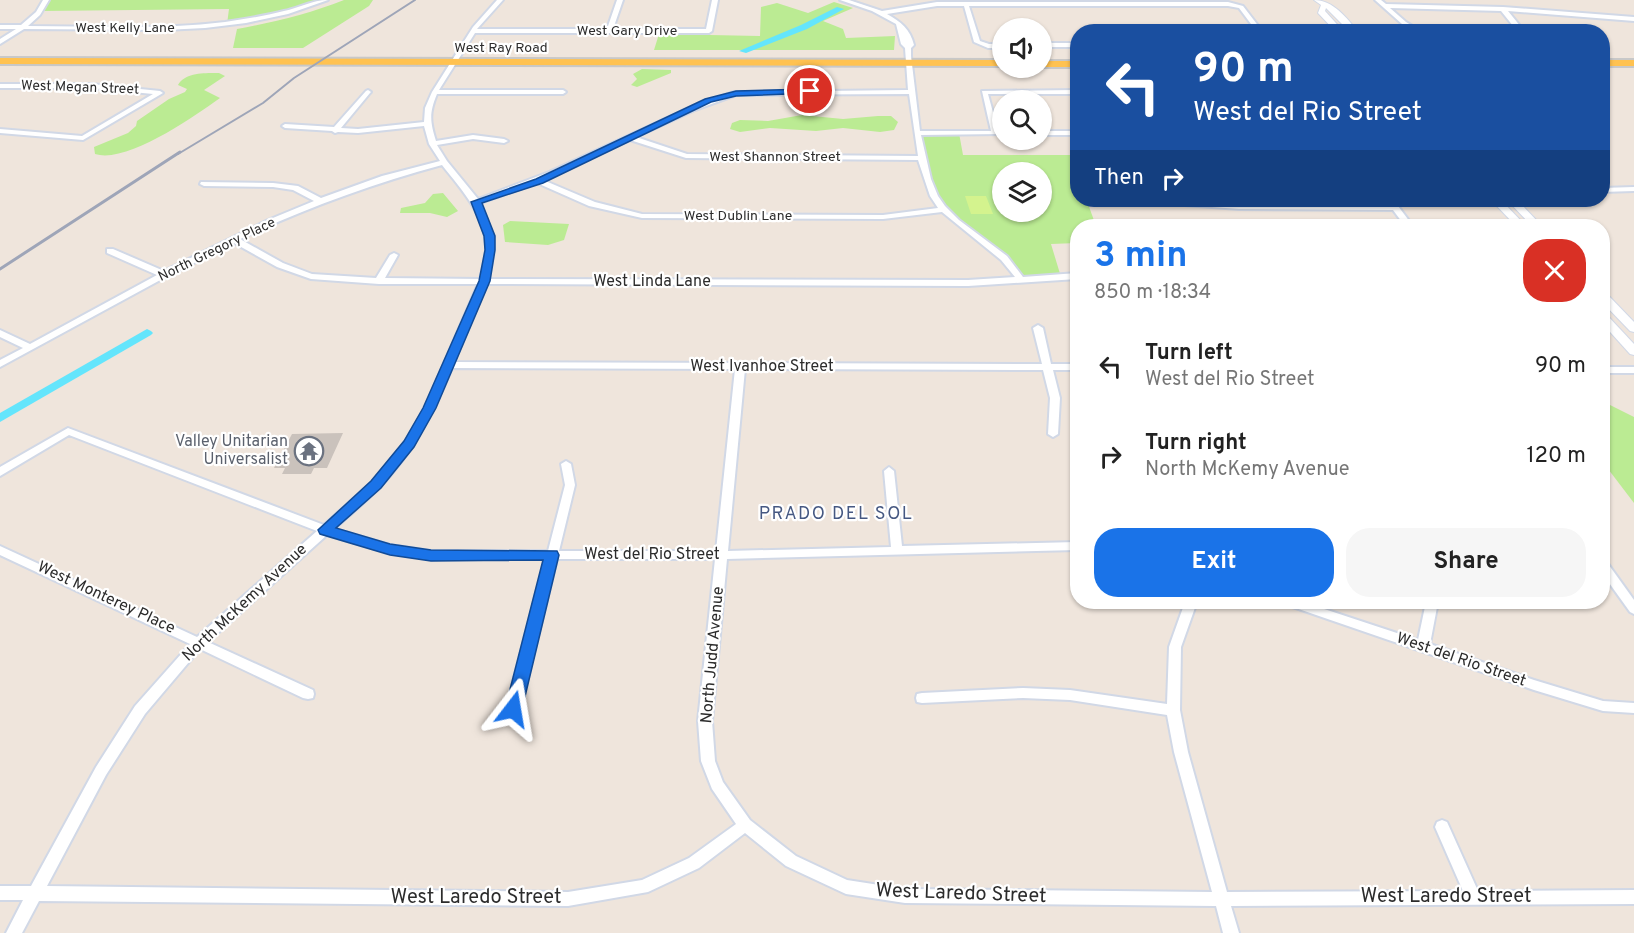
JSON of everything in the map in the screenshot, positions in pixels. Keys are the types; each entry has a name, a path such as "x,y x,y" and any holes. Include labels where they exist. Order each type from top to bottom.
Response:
{"main road":[{"path":"1333,24 1321,11 1321,3 1335,11 1347,24"},
{"name":"West Ray Road","path":"0,54 455,58"},
{"name":"West Ray Road","path":"908,56 992,62"},
{"path":"1610,56 1634,56"},
{"name":"West Ray Road","path":"0,61 992,57"},
{"path":"1052,57 1070,57"},
{"path":"1610,63 1634,63"},
{"path":"1052,64 1070,64"},
{"path":"1503,207 1514,219"},
{"path":"1519,207 1530,219"},
{"path":"1610,304 1634,329"},
{"path":"1610,325 1634,351"}],"street":[{"path":"0,42 41,11 46,0"},
{"name":"West Kelly Lane","path":"0,27 172,28 250,21 299,10 325,0"},
{"path":"285,126 335,131 378,130 427,124 428,108 455,58 473,31 500,0"},
{"path":"609,31 620,0"},
{"name":"West Gary Drive","path":"473,31 709,31 715,0"},
{"path":"1378,0 1404,24"},
{"path":"845,1 881,13 898,25 908,56 926,181 932,196 943,210 1004,258 1021,280"},
{"path":"881,13 937,4 1237,4 1253,24"},
{"path":"966,4 980,44 992,45"},
{"path":"1384,6 1503,9 1634,19"},
{"path":"1503,9 1515,24"},
{"path":"1612,17 1622,29"},
{"path":"1052,45 1070,45"},
{"name":"West Megan Street","path":"0,86 91,86 160,93 84,138 0,131"},
{"path":"335,131 368,92"},
{"path":"435,92 563,92"},
{"path":"476,202 539,181 708,100 736,93 913,92"},
{"path":"992,92 984,92 992,115"},
{"path":"1052,92 1070,92"},
{"name":"North McKemy Avenue","path":"14,933 102,771 140,710 200,641 376,484 409,444 430,408 484,281 490,250 489,236 476,202 444,162 427,124"},
{"path":"919,133 992,133"},
{"path":"1052,133 1070,134"},
{"path":"434,144 473,137 504,141"},
{"name":"West Shannon Street","path":"631,138 686,156 923,158"},
{"name":"North Gregory Place","path":"0,364 165,275 320,201 384,176 444,162"},
{"name":"West Dublin Lane","path":"539,181 591,204 642,216 883,217 943,210"},
{"path":"204,184 273,185 296,188 320,201"},
{"path":"1610,190 1634,189"},
{"path":"1239,207 1395,208 1404,219"},
{"name":"West Linda Lane","path":"235,240 280,265 311,276 379,281 968,283 1070,276"},
{"path":"110,251 165,275"},
{"path":"379,281 394,255"},
{"path":"1038,328 1055,398 1053,434"},
{"path":"0,333 30,348"},
{"name":"West Ivanhoe Street","path":"448,365 1070,367"},
{"name":"North Judd Avenue","path":"740,367 705,721 708,761 717,785 745,825"},
{"path":"1610,370 1634,370"},
{"name":"West del Rio Street","path":"0,472 68,431 325,530 390,549 431,555 723,555 1070,546"},
{"path":"513,709 570,484 566,464"},
{"path":"889,471 897,550"},
{"name":"West Monterey Place","path":"0,550 200,641 308,694"},
{"path":"1610,575 1634,609"},
{"path":"1189,609 1175,647 1173,710 1181,752 1231,933"},
{"name":"West del Rio Street","path":"1312,609 1563,694 1603,705 1634,708"},
{"path":"1423,647 1431,609"},
{"path":"922,698 1023,693 1070,695 1173,710"},
{"name":"West Laredo Street","path":"0,893 568,899 643,887 694,863 745,825 791,861 846,887 905,896 1221,899 1634,897"},
{"path":"1442,826 1473,897"}],"green space":[{"path":"46,0 325,0 299,10 227,24 229,9 41,11"},
{"path":"344,0 373,0 369,6 303,48 233,48 237,29 291,17"},
{"path":"834,2 853,8 823,21 843,29 846,38 895,36 894,50 654,50 659,34 760,36 761,7 777,3 808,13"},
{"path":"642,69 671,70 671,73 637,87 631,85 637,79 633,74"},
{"path":"219,73 225,76 204,90 220,98 194,116 141,146 108,155 95,154 94,147 128,133 136,126 137,121 169,99 185,92 187,89 178,85 181,81 191,75"},
{"path":"802,115 843,119 891,116 898,122 894,130 880,132 843,128 816,131 770,128 740,132 730,129 732,123 740,120 768,121"},
{"path":"919,133 959,133 963,155 1070,155 1070,207 1089,207 1093,219 1070,219 1070,243 1051,244 1061,277 1021,280 1004,258 943,210 932,196"},
{"path":"443,193 458,211 447,217 430,213 400,213 401,208 425,203 433,194"},
{"path":"965,196 986,196 992,214 971,214"},
{"path":"510,221 569,224 564,240 548,245 505,242 503,225"},
{"path":"1610,405 1634,417 1634,503 1610,472"}],"building":[{"name":"Valley Unitarian Universalist","path":"343,433 327,468 314,468 311,474 282,474 285,468 274,468 292,434"}],"waterway":[{"path":"743,51 804,27 840,9"},
{"path":"0,418 147,333"}],"railway":[{"path":"178,154 263,103 294,78 415,0"},
{"path":"0,269 180,152"}],"place":[{"name":"Valley Unitarian Universalist","path":"309,451"}],"district":[{"name":"PRADO DEL SOL","path":"836,514"}],"route":[{"path":"513,709 552,555 431,555 390,549 325,530 376,484 409,444 430,408 484,281 490,250 489,236 476,202 539,181 708,100 736,93 810,91"}]}
